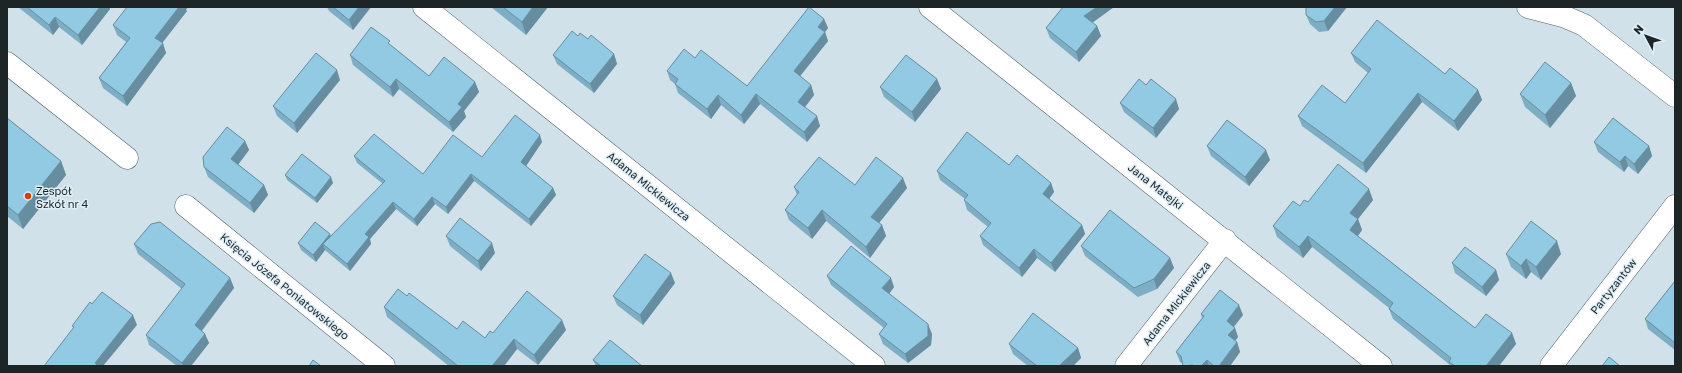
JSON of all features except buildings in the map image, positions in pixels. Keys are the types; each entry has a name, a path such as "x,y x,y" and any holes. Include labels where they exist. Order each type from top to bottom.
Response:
{"street":[{"name":"Adama Mickiewicza","path":"424,7 874,366"},
{"name":"Jana Matejki","path":"930,7 1225,240 1381,366"},
{"path":"1528,7 1563,16 1584,25 1675,96"},
{"path":"7,63 127,158"},
{"name":"Księcia Józefa Poniatowskiego","path":"186,206 384,366"},
{"name":"Partyzantów","path":"1551,366 1675,206"},
{"name":"Adama Mickiewicza","path":"1126,366 1225,240"}],"place":[{"name":"Zespół Szkół nr 4","path":"28,196"}]}
